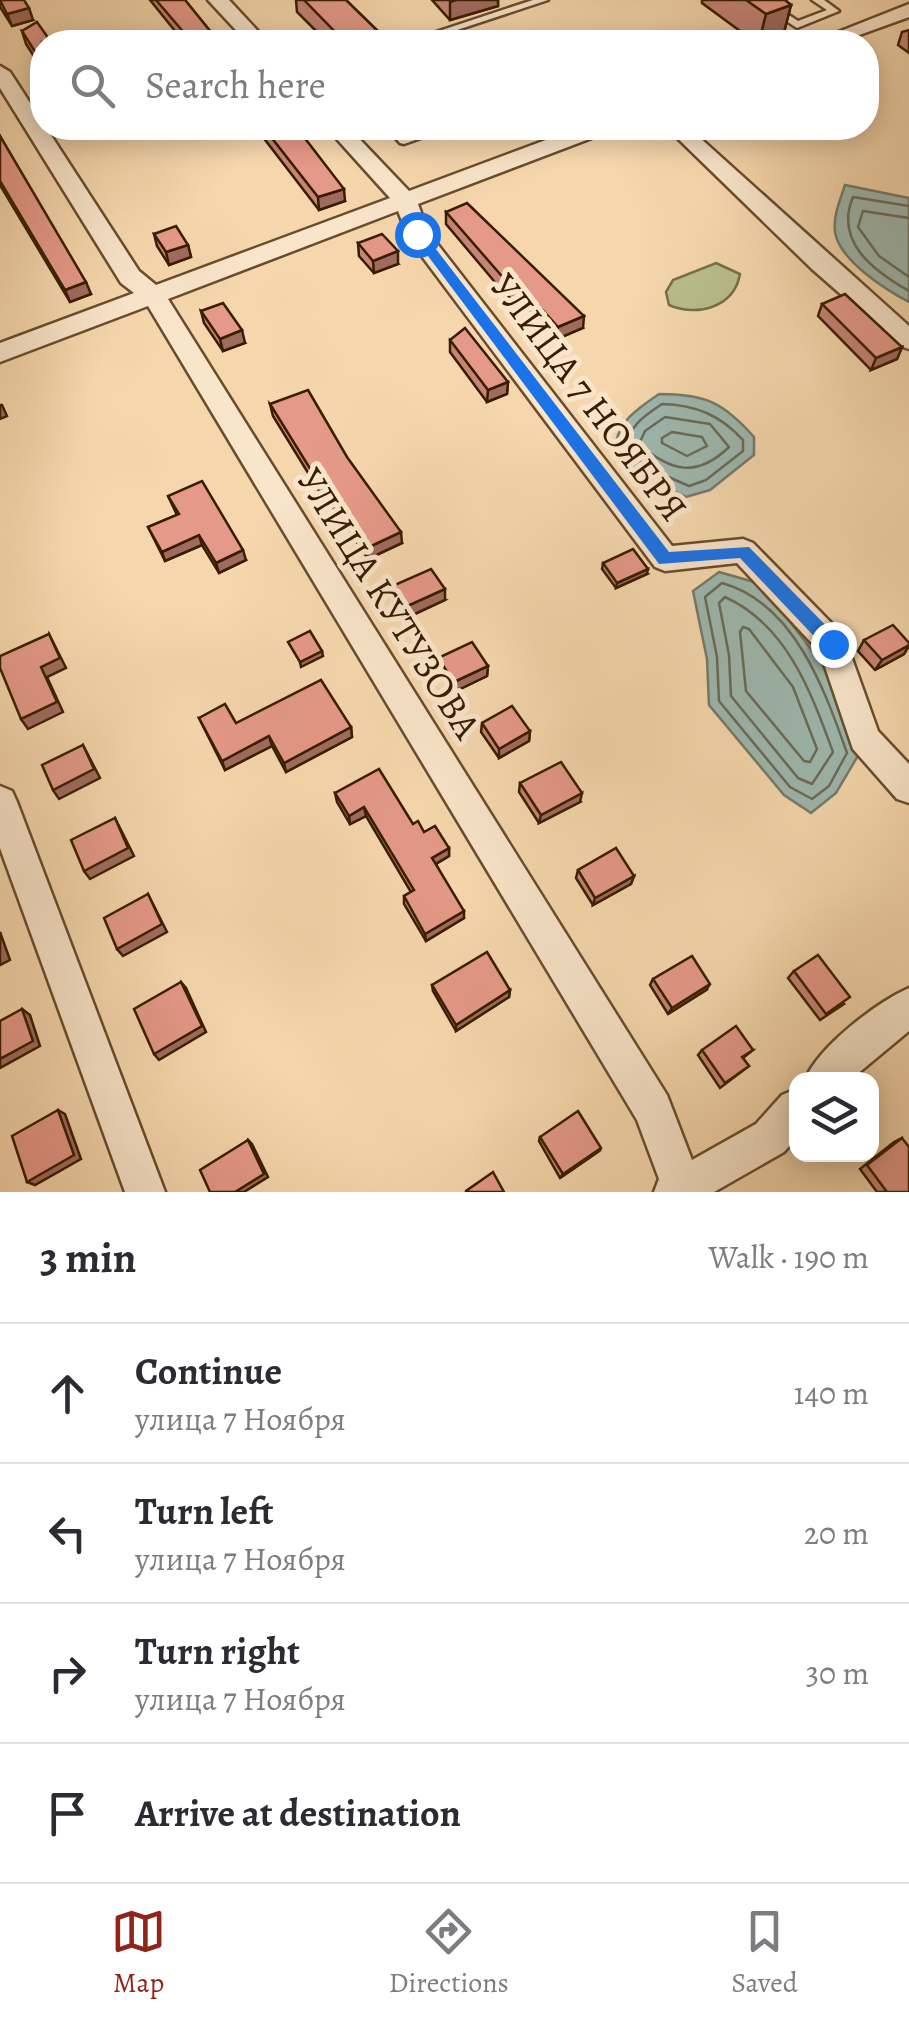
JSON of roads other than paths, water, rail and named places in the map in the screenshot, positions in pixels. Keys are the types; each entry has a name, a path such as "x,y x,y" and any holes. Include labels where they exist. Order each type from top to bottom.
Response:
{"street":[{"path":"218,0 247,30"},
{"path":"855,30 909,10"},
{"name":"УЛИЦА КУТУЗОВА","path":"0,72 30,119"},
{"name":"УЛИЦА КУТУЗОВА","path":"43,140 130,276 154,296 653,1109 680,1190"},
{"name":"УЛИЦА 7 НОЯБРЯ","path":"348,140 406,201 417,234 665,559 743,551 833,644 866,738 909,788"},
{"path":"0,354 566,140"},
{"path":"690,140 820,263 909,340"},
{"path":"0,802 144,1192"},
{"path":"831,1072 909,1007"},
{"path":"680,1190 770,1138 789,1118"}],"lane":[{"path":"445,30 543,0"},
{"path":"760,0 798,25 834,11 817,0"}],"water":[{"path":"845,185 909,198 909,302 865,273 838,243 835,220"},
{"path":"659,394 701,398 722,408 754,437 754,455 710,490 686,497 642,477 614,453 616,442 628,418"},
{"path":"719,572 754,582 769,594 826,669 859,754 836,793 811,813 784,795 709,705 707,659 693,591"}]}
